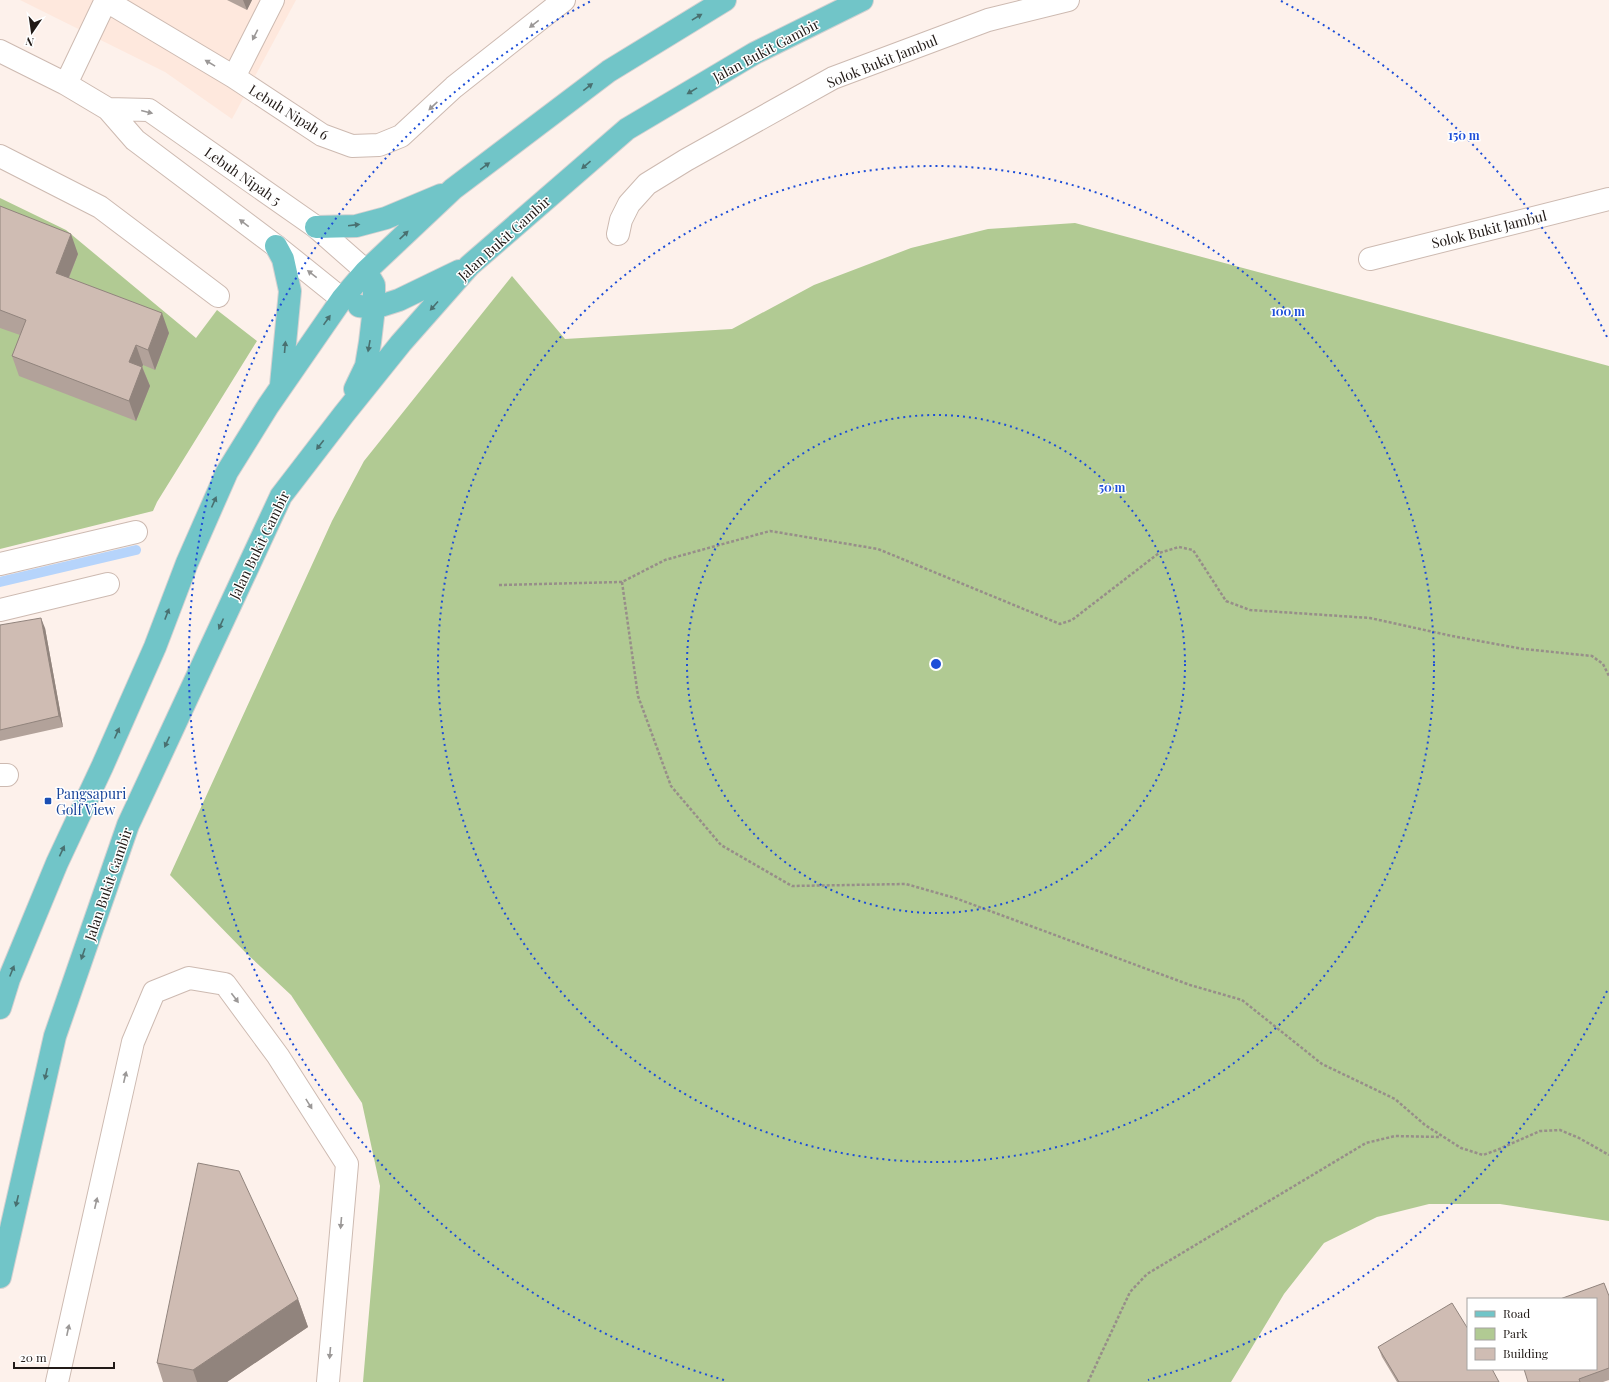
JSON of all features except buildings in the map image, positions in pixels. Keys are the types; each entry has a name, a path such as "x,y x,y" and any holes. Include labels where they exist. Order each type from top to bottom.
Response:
{"main road":[{"path":"0,1008 9,979 57,863 102,767 155,647 187,563 227,472 281,386 342,299 366,271 453,189 609,71 724,0"},
{"name":"Jalan Bukit Gambir","path":"0,1278 55,1036 128,825 281,496 401,343 469,266 627,129 755,53 862,0"},
{"path":"316,228 356,226 386,218 453,189"},
{"path":"276,246 283,259 290,291 281,386"},
{"path":"342,299 355,305 374,308 399,300 469,266"},
{"path":"344,414 366,366 374,308 374,285 366,271"}],"street":[{"path":"66,84 106,0"},
{"name":"Lebuh Nipah 6","path":"106,0 234,77 322,135 352,146 379,145 401,136 454,87 564,0"},
{"path":"234,77 273,0"},
{"name":"Solok Bukit Jambul","path":"618,234 621,220 629,204 647,184 686,160 834,78 988,20 1068,0"},
{"name":"Lebuh Nipah 5","path":"0,51 66,84 108,109 134,140 276,246 342,299"},
{"name":"Lebuh Nipah 5","path":"108,109 149,110 316,228 366,271"},
{"path":"0,156 100,207 218,296"},
{"name":"Solok Bukit Jambul","path":"1370,259 1609,199"},
{"path":"0,564 136,532"},
{"path":"0,610 108,584"},
{"path":"57,1382 133,1042 154,992 189,978 225,984 278,1056 347,1164 328,1382"}],"path":[{"path":"499,585 622,582 665,560 770,531 878,549 1060,624 1072,620 1159,553 1179,547 1193,550 1226,601 1250,610 1370,618 1452,636 1523,649 1592,656 1603,664 1609,676"},
{"path":"622,582 638,696 671,786 721,845 792,886 906,884 956,898 1190,985 1242,1000 1322,1064 1395,1099 1425,1125 1442,1137 1462,1148 1483,1155 1540,1130 1560,1130 1579,1138 1609,1155"},
{"path":"1088,1382 1130,1292 1147,1274 1366,1143 1395,1136 1442,1137"}],"shaded area":[{"path":"20,0 296,0 232,119 165,72"}],"green space":[{"path":"0,198 66,230 196,338 217,310 257,341 157,502 153,511 0,549"},
{"path":"1075,223 1609,366 1609,1221 1500,1204 1429,1204 1377,1217 1324,1243 1284,1294 1231,1382 363,1382 380,1186 362,1103 291,995 245,952 170,875 332,521 364,461 512,276 565,339 732,329 814,285 911,248 988,229"}],"waterway":[{"path":"0,582 136,550"}],"place":[{"name":"Pangsapuri Golf View","path":"48,801"}]}
